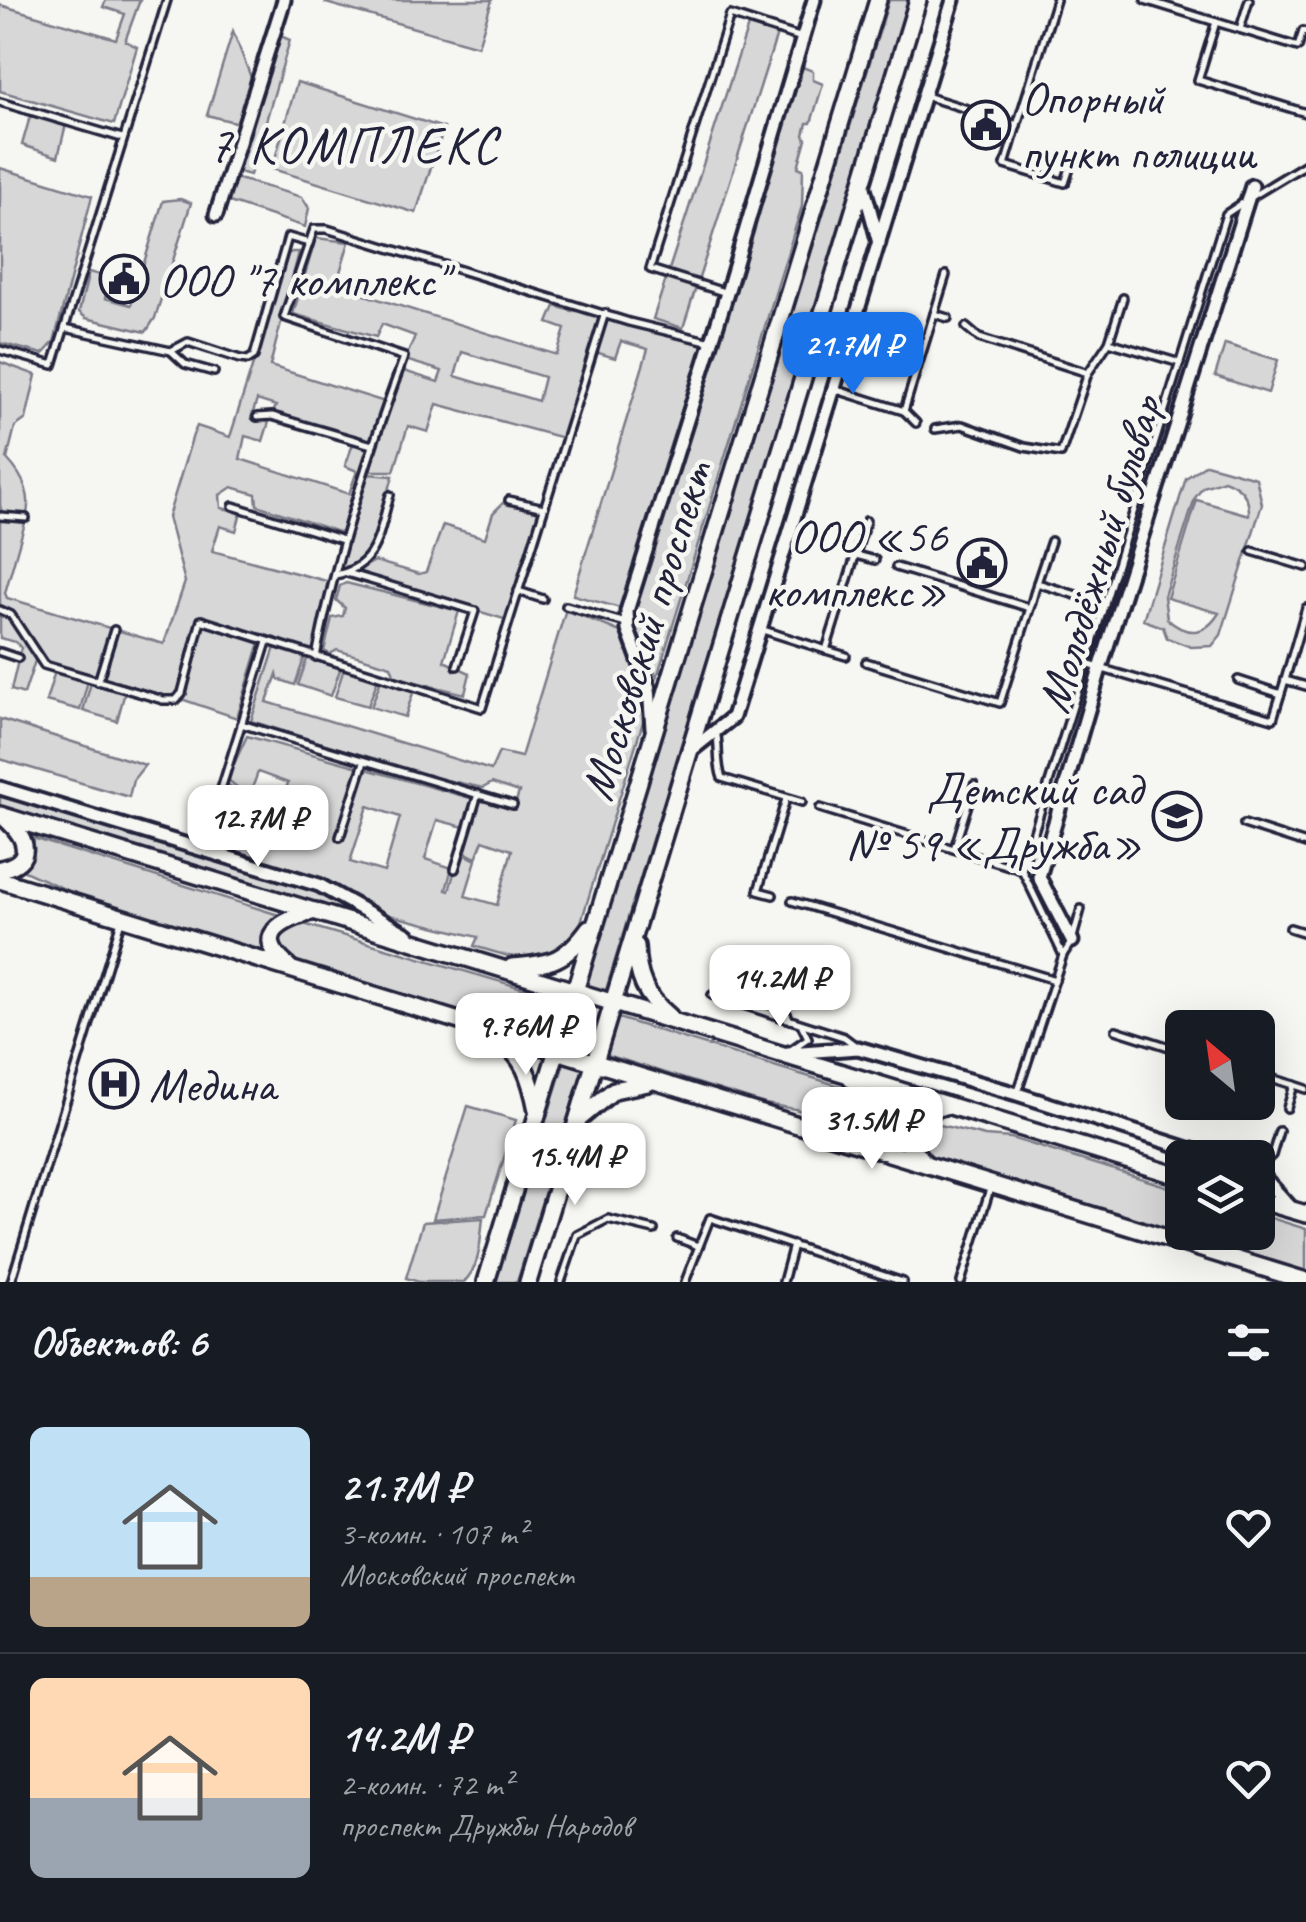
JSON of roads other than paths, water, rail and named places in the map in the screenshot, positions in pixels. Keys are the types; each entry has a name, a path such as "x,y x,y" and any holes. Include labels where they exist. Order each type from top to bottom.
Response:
{"main road":[{"name":"Московский проспект","path":"485,1281 878,0"},
{"name":"Московский проспект","path":"528,1282 918,0"},
{"path":"0,869 12,866 22,857 25,846 22,834 1,815"},
{"path":"1,815 1165,1172"},
{"path":"0,880 1306,1281"},
{"path":"293,970 275,956 272,935 286,919 315,911"},
{"path":"500,968 549,964 568,954 594,921"},
{"path":"635,932 638,977 656,1005 676,1022"},
{"path":"480,1028 516,1052 532,1085 538,1116"},
{"path":"767,1116 848,1129 865,1121 870,1104 862,1088 847,1074"},
{"path":"578,1119 614,1090 656,1082"},
{"path":"927,1165 904,1139 904,1128 922,1113 947,1105"},
{"path":"1275,1205 1300,1212"}],"street":[{"path":"216,215 284,0"},
{"path":"652,732 649,688 626,623 631,596 728,293 814,0"},
{"path":"689,752 732,717 953,0"},
{"path":"863,181 880,243"},
{"name":"Молодёжный бульвар","path":"1072,940 1039,877 1252,186"},
{"path":"0,788 319,886 424,945"},
{"path":"780,1054 858,1048 1165,1141"},
{"path":"1275,1187 1300,1212"}],"lane":[{"path":"0,350 54,365 168,0"},
{"path":"1056,0 1005,164 1066,184 1069,171"},
{"path":"1146,0 1298,47 1303,31 1306,32"},
{"path":"1240,29 1249,0"},
{"path":"728,293 650,268 730,15 802,38"},
{"path":"1216,22 1198,80 1306,114"},
{"path":"925,96 967,110"},
{"path":"0,102 122,138"},
{"path":"991,117 1017,125"},
{"path":"1063,956 1022,870 1226,214 1306,164"},
{"path":"316,657 344,540 404,357 284,317 314,229 327,229 605,314 711,342"},
{"path":"171,351 188,342 240,359 254,356 288,237 309,244"},
{"path":"904,410 946,275"},
{"path":"936,429 962,425 1024,448 1061,453 1088,372 1109,342 1123,298"},
{"path":"0,610 11,616 44,664 163,700 176,700 182,693 200,620 482,708 605,314"},
{"path":"934,314 948,318"},
{"path":"966,327 979,338 1088,372"},
{"path":"65,328 171,351 186,364 214,372"},
{"path":"1109,342 1180,364"},
{"path":"834,389 904,410 916,424"},
{"path":"258,418 272,416 372,445"},
{"path":"336,575 347,573 370,558 390,494"},
{"path":"510,500 544,508"},
{"path":"233,506 344,540"},
{"path":"0,516 26,518"},
{"path":"826,650 866,522"},
{"path":"866,662 1000,703 1051,541"},
{"path":"1252,550 1306,567"},
{"path":"856,554 875,560"},
{"path":"896,567 1030,608"},
{"path":"347,573 475,611 457,666"},
{"path":"1037,583 1105,604"},
{"path":"518,591 543,599"},
{"path":"566,606 626,623"},
{"path":"1086,664 1273,719 1306,608"},
{"path":"760,629 846,656"},
{"path":"98,682 114,630"},
{"path":"202,850 267,642"},
{"path":"0,652 18,658"},
{"path":"1238,680 1281,694"},
{"path":"1285,680 1306,686"},
{"path":"242,724 513,805"},
{"path":"716,730 722,778 802,802"},
{"path":"340,837 364,762"},
{"path":"954,849 974,785"},
{"path":"454,869 478,794"},
{"path":"773,895 758,891 787,798"},
{"path":"820,808 1022,870"},
{"path":"1244,824 1306,844"},
{"path":"792,901 1055,980"},
{"path":"1017,1094 1081,909"},
{"path":"11,1282 122,918"},
{"path":"1290,928 1306,932"},
{"path":"769,964 792,970 782,1004 790,1020"},
{"path":"712,995 844,1037 858,1048"},
{"path":"780,1054 808,1038 807,1030 800,1024"},
{"path":"1116,1030 1165,1046"},
{"path":"1275,1079 1306,1089"},
{"path":"1287,1108 1294,1085"},
{"path":"1275,1145 1279,1131"},
{"path":"961,1282 990,1186"},
{"path":"561,1282 578,1235 597,1224 608,1218 654,1230"},
{"path":"685,1282 710,1218 903,1282"},
{"path":"677,1238 699,1246"},
{"path":"783,1282 793,1245"}],"place":[{"name":"Опорный пункт полиции","path":"986,125"},
{"name":"ООО \"7 комплекс\"","path":"124,279"},
{"name":"ООО «56 комплекс»","path":"982,563"},
{"name":"Детский сад № 59 «Дружба»","path":"1177,816"},
{"name":"Медина","path":"114,1084"}],"district":[{"name":"7 КОМПЛЕКС","path":"354,144"}]}
